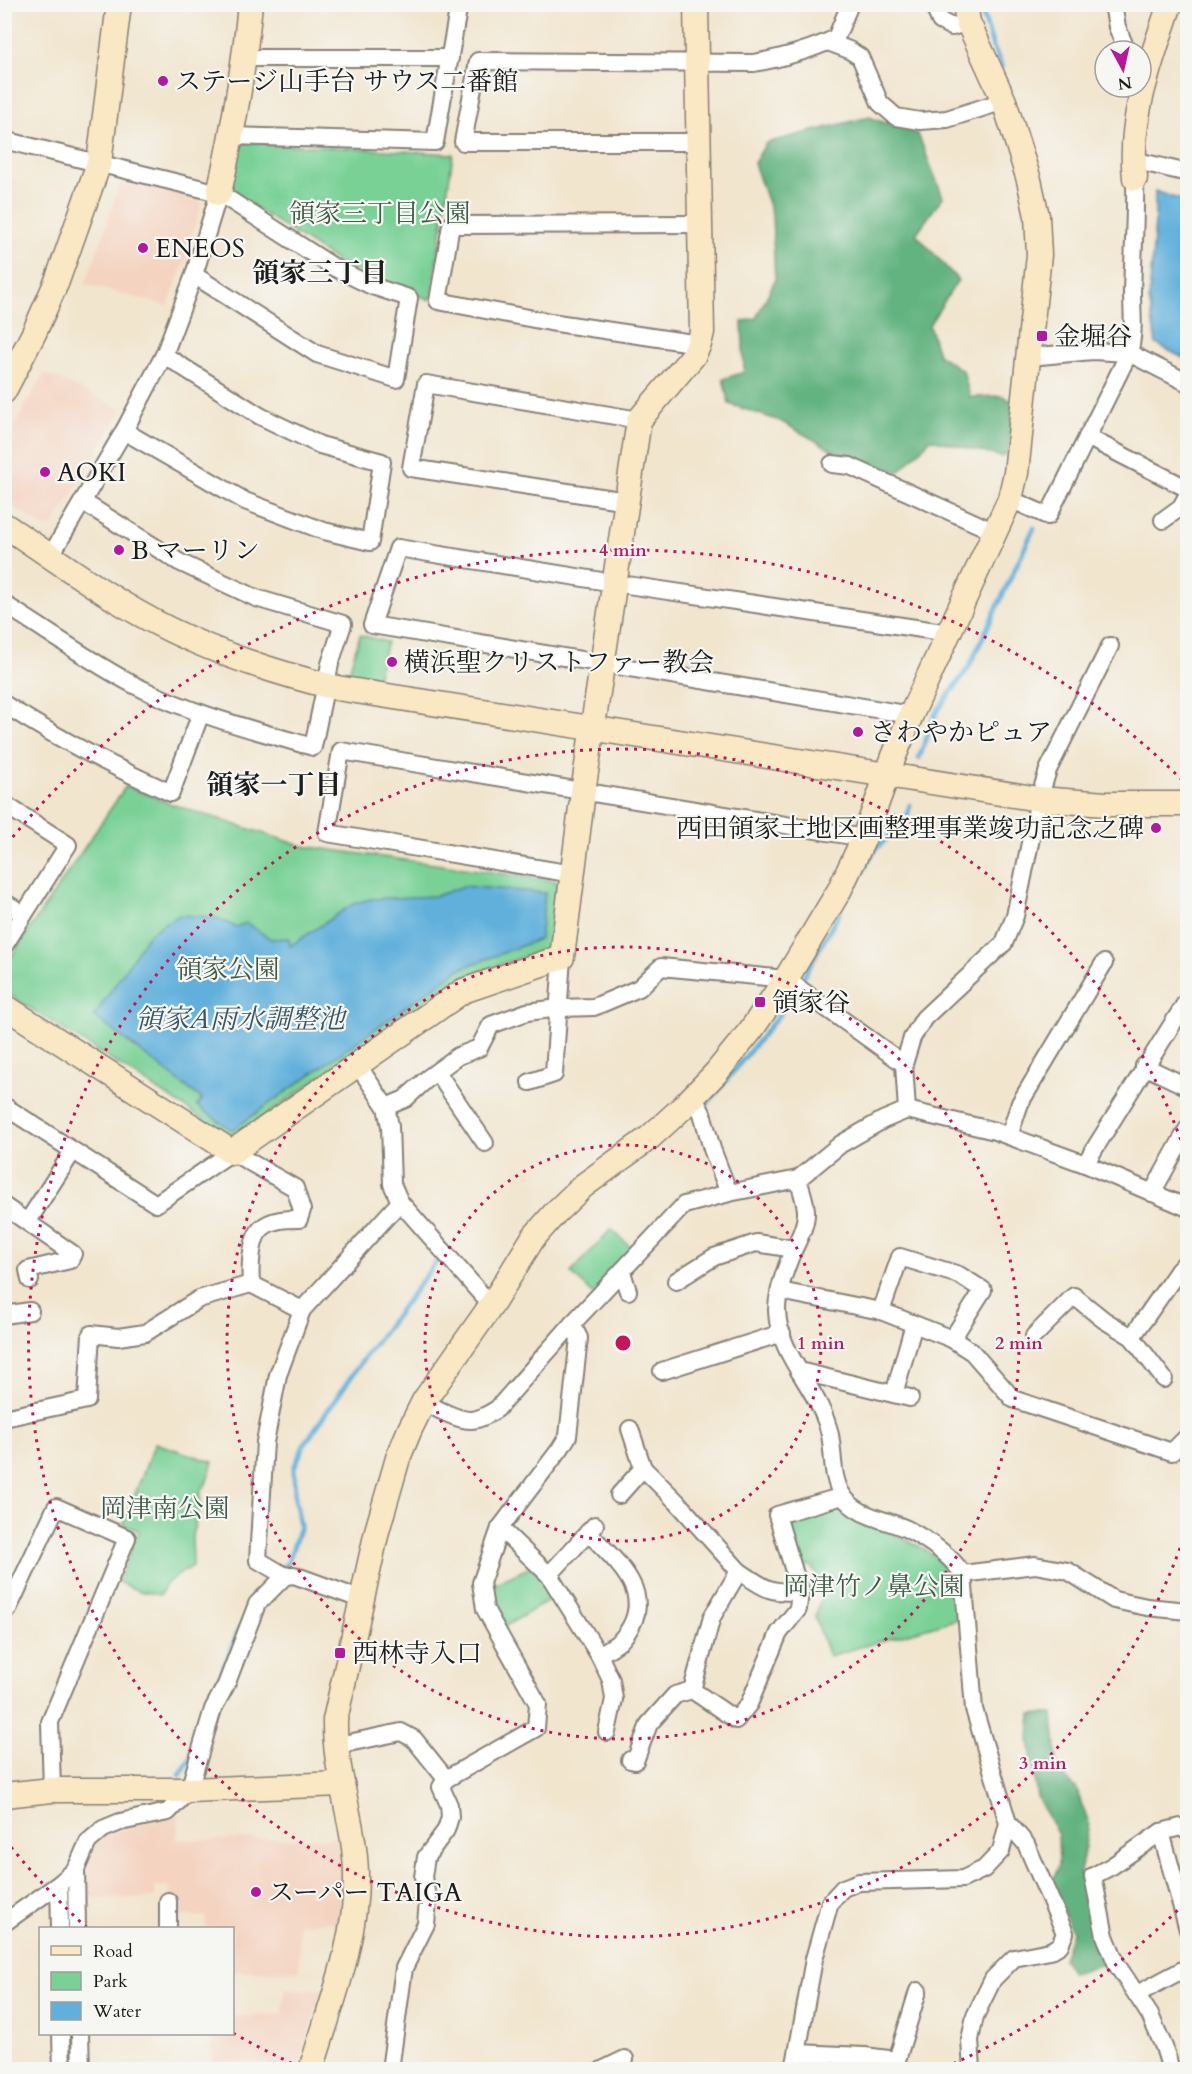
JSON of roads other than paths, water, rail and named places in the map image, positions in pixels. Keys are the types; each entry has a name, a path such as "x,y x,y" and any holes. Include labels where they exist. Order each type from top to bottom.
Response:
{"street":[{"path":"4,391 34,333 57,281 99,163 119,4"},
{"path":"51,555 124,431 164,354 194,275 219,193 232,136 245,58 250,4"},
{"path":"232,136 435,142 459,4"},
{"path":"530,1082 554,1074 562,957 583,792 639,420 694,355 699,344 702,318 696,4"},
{"path":"698,142 464,142 478,61 754,63 817,48 836,38 850,4"},
{"path":"311,2070 347,1952 354,1914 356,1874 354,1844 334,1746 335,1720 377,1532 398,1458 410,1429 424,1401 493,1303 533,1238 583,1186 649,1138 693,1096 752,1030 786,979 838,891 864,838 886,776 912,715 1010,499 1016,473 1030,357 1039,255 1037,216 1029,180 1004,100 966,13 952,27 940,21 933,4"},
{"path":"1113,4 1117,27 1122,39"},
{"path":"1153,54 1170,4"},
{"path":"828,42 860,57 880,103 896,117 920,121 947,119 1004,100"},
{"path":"245,58 450,58"},
{"path":"1010,499 1048,516 1134,339 1132,293 1136,222 1134,169 1135,130 1140,99"},
{"path":"4,140 219,193 335,268 372,286 409,298 396,379 317,354 194,275"},
{"path":"1134,169 1188,173"},
{"path":"699,344 550,322 438,300 452,225 700,224"},
{"path":"1030,357 1092,351 1129,353 1188,383"},
{"path":"124,431 245,501 324,531 370,542 382,462 320,445 260,416 164,354"},
{"path":"627,501 411,468 426,384 639,420"},
{"path":"1087,437 1188,489"},
{"path":"832,464 850,466 995,532"},
{"path":"1163,520 1181,507 1188,494"},
{"path":"4,604 137,686 201,713 313,747 325,685 343,624 256,597 189,567 83,502"},
{"path":"4,525 124,605 198,644 325,685 1039,799 1106,804 1188,804"},
{"path":"912,715 372,625 398,548 949,633"},
{"path":"907,1110 904,1064 912,1038 924,1018 1004,943 1015,916 1039,799 1048,770 1110,646"},
{"path":"4,704 50,734 109,765 171,793 201,713"},
{"path":"573,873 327,833 341,751 864,838"},
{"path":"4,804 68,845 4,946"},
{"path":"4,902 23,914"},
{"path":"4,1106 156,1204 463,991 562,957"},
{"path":"1009,1136 1020,1103 1104,963"},
{"path":"386,1107 405,1100 458,1056 479,1048 491,1025 527,1012 594,1007 639,988 661,967 786,979 904,1064"},
{"path":"1085,1164 1144,1066 1188,999"},
{"path":"4,1006 232,1152 295,1188 302,1210 299,1219 281,1219 261,1228 255,1241 250,1264 251,1284"},
{"path":"357,1064 386,1107 390,1126 392,1184 400,1202 482,1295 493,1303"},
{"path":"1144,1066 1188,1087"},
{"path":"437,1072 485,1143"},
{"path":"693,1096 702,1113 712,1149 729,1192"},
{"path":"424,1401 435,1408 469,1421 483,1418 497,1409 572,1324 684,1205 729,1192 798,1179 840,1144 883,1120 907,1110 995,1131 1085,1164 1188,1208"},
{"path":"1152,1193 1188,1128"},
{"path":"28,1221 73,1151"},
{"path":"798,1179 806,1211 804,1228 780,1291 777,1310 782,1333 799,1371 820,1407 830,1434 833,1471 843,1496 857,1510 907,1530 953,1560 963,1574 974,1709 1008,1823 1026,1844 1065,1933 1060,1945 1050,1951 1014,1958 993,1979 973,2024 970,2040 972,2070"},
{"path":"363,1600 294,1575 285,1576 258,1560 265,1442 278,1375 302,1310 400,1202"},
{"path":"4,1206 74,1254 70,1260 28,1270 30,1280"},
{"path":"676,1281 714,1257 756,1243 794,1250"},
{"path":"881,1311 900,1257 959,1275 983,1290 952,1339"},
{"path":"1132,1337 1184,1270"},
{"path":"622,1272 628,1291"},
{"path":"4,1418 87,1400 91,1334 118,1337 145,1333 199,1299 251,1284 302,1310"},
{"path":"780,1291 881,1311 952,1339 972,1352 1012,1399 1172,1452 1188,1436"},
{"path":"1034,1336 1074,1296 1104,1320 1132,1337 1164,1379"},
{"path":"4,1315 30,1311"},
{"path":"390,2070 404,1968 426,1924 428,1901 423,1877 426,1857 446,1830 450,1816 449,1805 441,1787 446,1779 536,1728 538,1704 485,1609 481,1583 500,1528 568,1436 579,1338 572,1324"},
{"path":"894,1394 914,1324"},
{"path":"662,1371 782,1333"},
{"path":"799,1371 910,1398"},
{"path":"630,1429 643,1468 739,1571 764,1588 781,1593 800,1591"},
{"path":"619,1495 643,1468"},
{"path":"692,1690 736,1720 750,1704 779,1633 798,1609 800,1591 777,1515 843,1496"},
{"path":"6,1611 56,1507 127,1538 50,1722 52,1790"},
{"path":"500,1528 549,1575 599,1655 611,1680 614,1699 607,1731"},
{"path":"549,1575 592,1528 627,1574 636,1590 634,1619 622,1640 599,1655"},
{"path":"963,1574 1035,1565 1068,1571 1114,1600 1147,1607 1188,1611"},
{"path":"692,1690 712,1617 739,1571"},
{"path":"4,1923 59,1884 76,1869 88,1842 103,1829 120,1822 168,1812 189,1790 213,1709 226,1685 257,1605 285,1576"},
{"path":"630,1760 635,1761 649,1724 675,1695 692,1690"},
{"path":"334,1746 401,1732 414,1739 446,1779"},
{"path":"4,1795 52,1790 189,1790 342,1784"},
{"path":"918,1991 897,2060 862,2063 796,2061 814,1959 830,1902 843,1888 859,1882 963,1879 984,1869 1001,1851 1008,1823"},
{"path":"1171,2070 1150,2015 1117,1965 1105,1936 1093,1876 1112,1866 1161,1832 1181,1827 1188,1832"},
{"path":"1161,1832 1188,1930"},
{"path":"76,1869 77,1927"},
{"path":"59,1884 60,1927"},
{"path":"168,1901 168,1927"},
{"path":"1137,1994 1188,1967"},
{"path":"61,2035 62,2070"},
{"path":"80,2035 81,2070"},
{"path":"602,2070 625,2059"}],"water":[{"path":"1155,191 1187,202 1187,360 1156,344 1149,299"},
{"name":"領家A雨水調整池","path":"464,886 545,893 540,939 460,969 232,1130 197,1106 202,1099 94,1016 148,935 180,915 216,918 236,927 246,923 271,939 289,938 290,946 353,904 371,899 436,896"}],"waterway":[{"path":"980,4 993,47 1002,67"},
{"path":"919,758 936,713 969,667 1034,528"},
{"path":"856,883 874,851 906,820 910,805"},
{"path":"802,979 840,912"},
{"path":"707,1104 783,1010"},
{"path":"253,1597 288,1563 300,1526 295,1498 294,1468 304,1445 362,1361 436,1262"},
{"path":"214,1691 241,1625"},
{"path":"180,1775 191,1757"},
{"path":"68,1893 68,1919"}],"place":[{"name":"ステージ山手台 サウス二番館","path":"163,81"},
{"name":"ENEOS","path":"143,248"},
{"name":"金堀谷","path":"1042,336"},
{"name":"AOKI","path":"45,472"},
{"name":"B マーリン","path":"119,550"},
{"name":"横浜聖クリストファー教会","path":"392,662"},
{"name":"さわやかピュア","path":"858,732"},
{"name":"西田領家土地区画整理事業竣功記念之碑","path":"1156,828"},
{"name":"領家谷","path":"760,1002"},
{"name":"西林寺入口","path":"340,1653"},
{"name":"スーパー TAIGA","path":"256,1892"}],"district":[{"name":"領家三丁目","path":"320,273"},
{"name":"領家一丁目","path":"274,785"}],"park label":[{"name":"領家三丁目公園","path":"380,213"},
{"name":"領家公園","path":"228,969"},
{"name":"岡津南公園","path":"165,1508"},
{"name":"岡津竹ノ鼻公園","path":"874,1586"}]}
